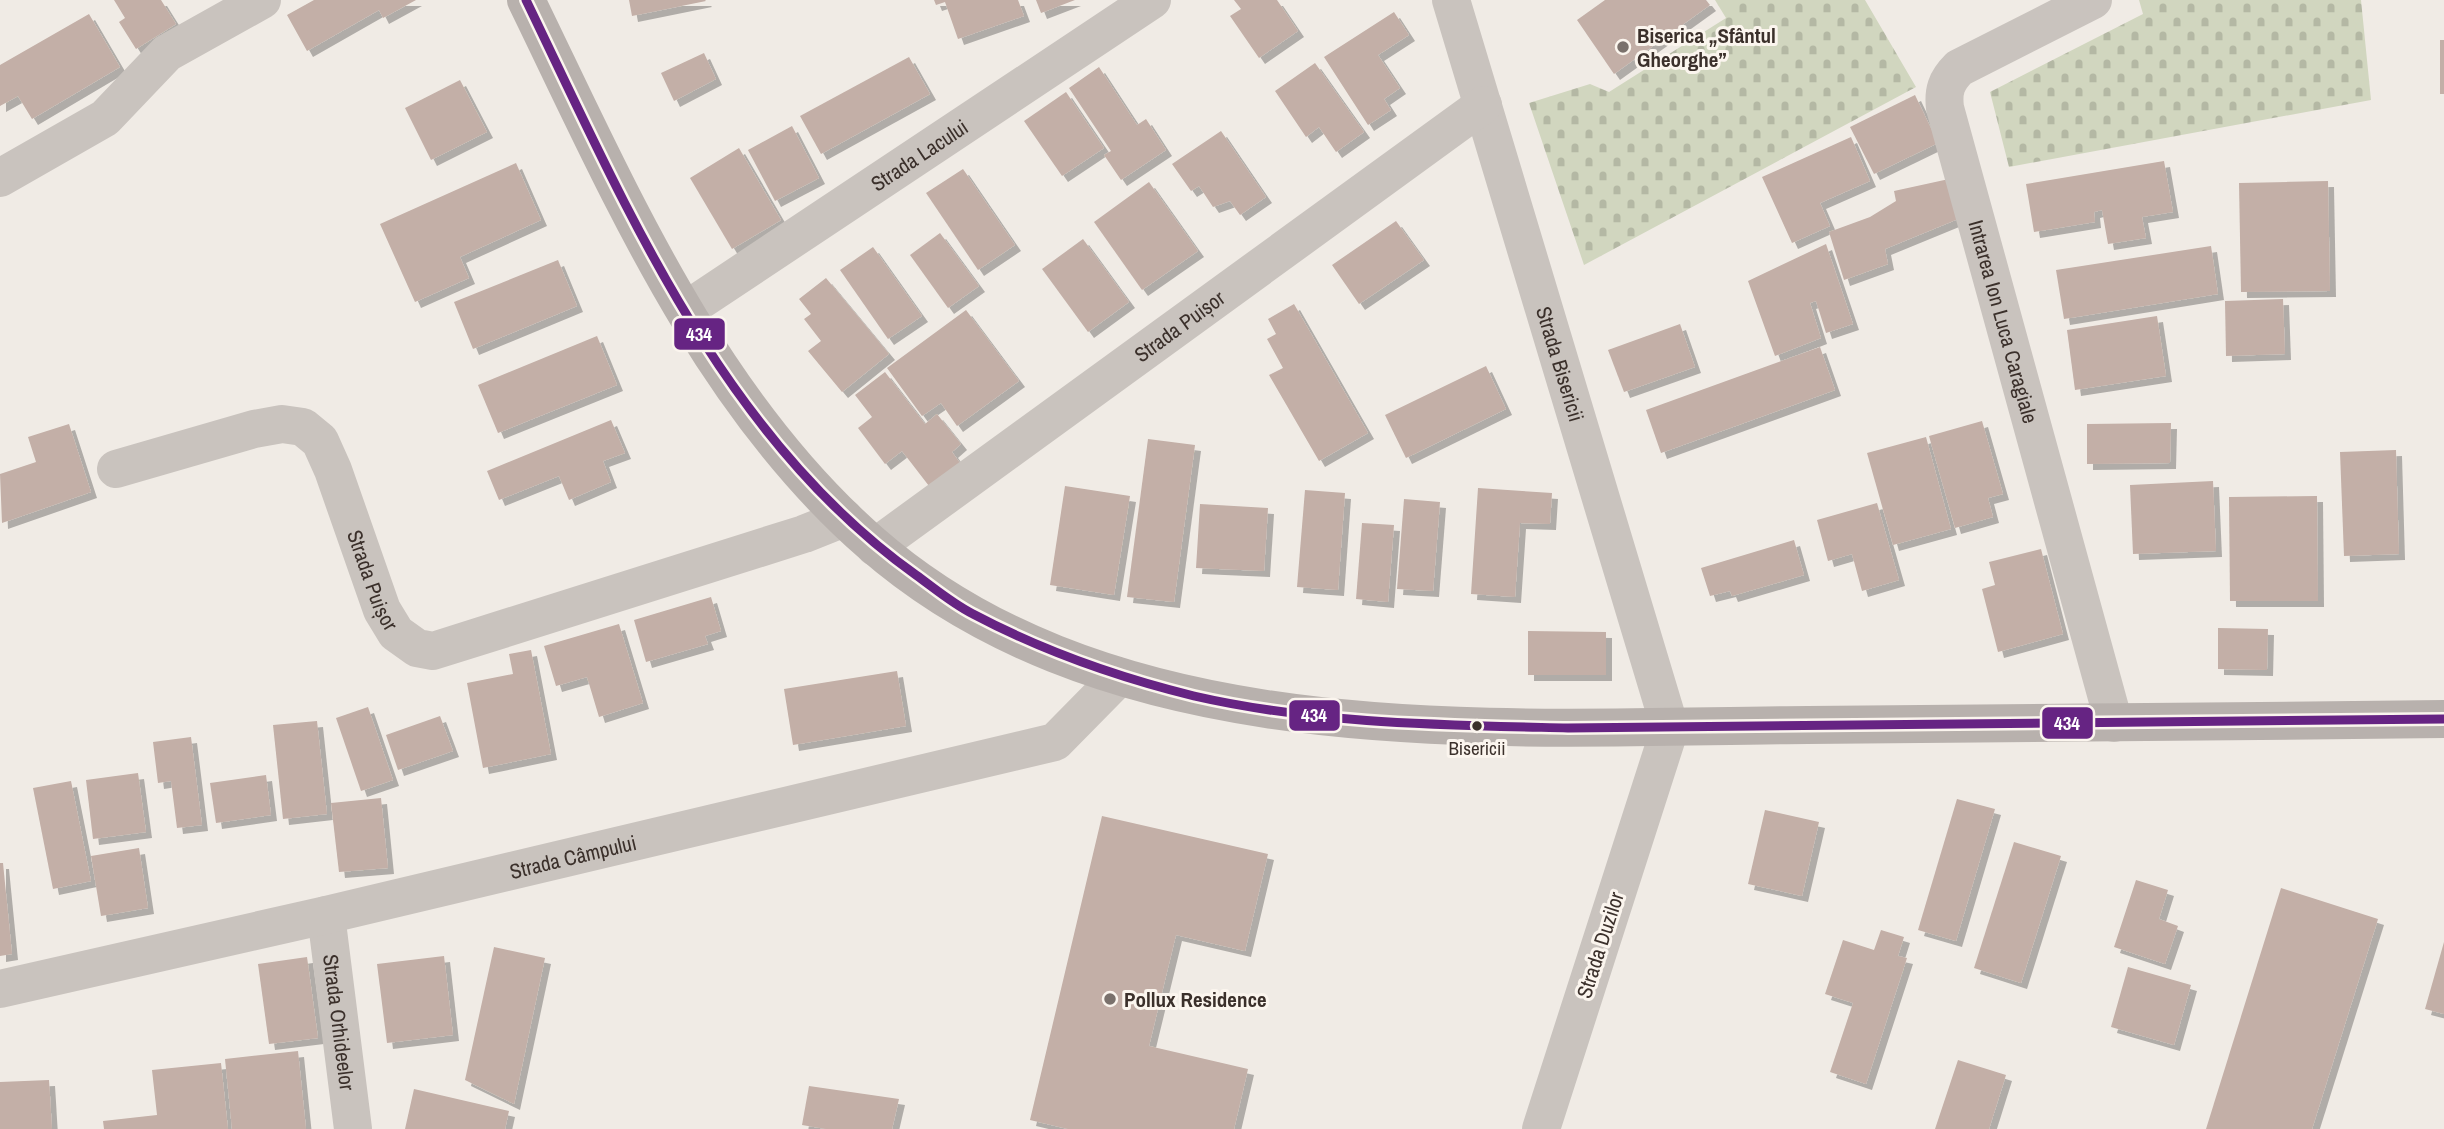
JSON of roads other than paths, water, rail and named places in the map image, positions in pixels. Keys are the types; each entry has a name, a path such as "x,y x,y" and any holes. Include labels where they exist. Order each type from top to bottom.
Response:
{"main road":[{"path":"526,0 604,161 686,310 726,374 774,440 844,519 876,547 938,593 1003,629 1060,656 1119,677 1272,709 1365,721 1665,744 2114,723 2444,719"}],"street":[{"path":"0,178 105,118 167,53 262,0"},
{"name":"Strada Lacului","path":"686,310 1152,0"},
{"name":"Strada Bisericii","path":"1451,0 1665,744"},
{"name":"Intrarea Ion Luca Caragiale","path":"2093,0 1959,68 1950,77 1944,92 1949,121 2114,723"},
{"name":"Strada Puișor","path":"876,547 1483,105"},
{"name":"Strada Puișor","path":"116,469 254,429 282,424 303,427 320,441 333,470 382,610 396,633 417,648 433,651 778,543 844,519"},
{"name":"Strada Câmpului","path":"0,989 326,915 1055,742 1119,677"},
{"name":"Strada Duzilor","path":"1541,1129 1665,744"},
{"name":"Strada Orhideelor","path":"326,915 353,1129"}],"place":[{"name":"Biserica „Sfântul Gheorghe”","path":"1623,47"},
{"name":"Bisericii","path":"1477,726"},
{"name":"Pollux Residence","path":"1110,999"}]}
